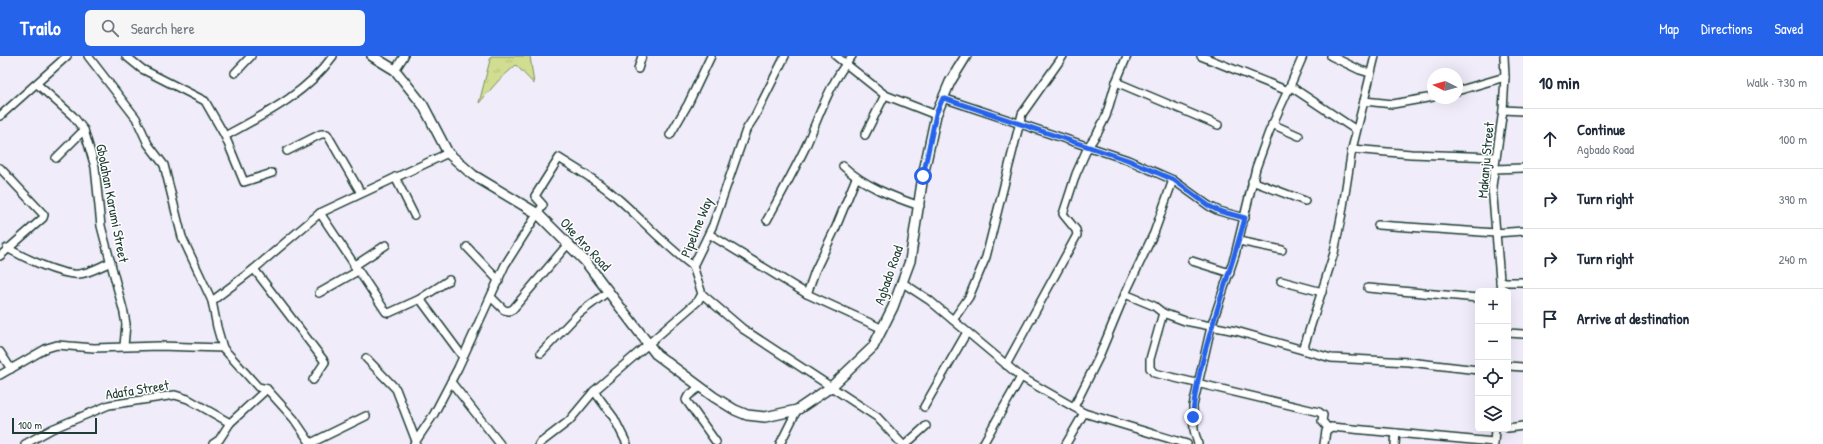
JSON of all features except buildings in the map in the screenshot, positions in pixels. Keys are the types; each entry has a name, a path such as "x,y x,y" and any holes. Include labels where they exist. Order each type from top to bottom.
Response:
{"main road":[{"name":"Oke Aro Road","path":"372,56 395,70 423,105 448,153 473,175 538,214 585,261 609,291 648,346 656,354 700,387 735,410 747,415 765,416 797,410"},
{"name":"Agbado Road","path":"797,410 831,387 873,348 883,329 903,283 910,261 920,206 923,176 936,114 950,82 966,56"}],"street":[{"path":"0,116 68,56"},
{"path":"88,56 136,118 148,144 164,165 182,237 212,301 223,348 258,387 267,389 294,419 311,443 366,416"},
{"path":"126,56 142,69 205,101 225,136 244,182 272,173"},
{"path":"235,73 251,56"},
{"path":"225,136 288,100 323,70 334,56"},
{"path":"395,70 404,56"},
{"path":"638,69 642,56"},
{"path":"670,135 688,104 711,56"},
{"name":"Pipeline Way","path":"702,294 693,266 709,234 746,130 755,116 785,56"},
{"path":"836,56 885,95 936,114"},
{"path":"767,220 805,148 829,92 846,63 852,56"},
{"path":"953,320 969,297 986,257 1020,123 1025,110 1063,56"},
{"path":"1006,366 1077,235 1076,230 1063,214 1076,174 1088,147 1106,116 1116,82 1127,56"},
{"path":"1201,56 1289,88 1356,130"},
{"path":"1198,444 1193,417 1193,406 1211,327 1230,273 1245,218 1256,168 1272,124 1302,56"},
{"path":"1331,56 1360,70 1370,73"},
{"path":"1303,350 1336,247 1352,149 1375,56"},
{"name":"Makanju Street","path":"1500,288 1492,186 1503,110 1505,77 1504,56"},
{"path":"1463,89 1505,77"},
{"path":"1116,82 1218,125"},
{"name":"Gbolahan Karumi Street","path":"37,84 73,116 84,130 95,167 100,219 124,313 126,324 124,346"},
{"path":"865,135 885,95"},
{"path":"943,98 1128,160 1174,180 1209,206 1219,211 1245,218"},
{"path":"1364,101 1393,104 1427,99"},
{"path":"1503,110 1523,110"},
{"path":"1272,124 1299,136"},
{"path":"56,158 84,130"},
{"path":"287,151 321,134 327,134 361,193"},
{"path":"1352,149 1411,154 1496,157"},
{"path":"212,301 254,269 320,213 448,153"},
{"path":"415,443 434,414 463,357 514,249 538,214 543,204 535,196 559,158 588,175 616,196 673,252 693,266"},
{"path":"843,166 856,178 898,198 920,206"},
{"path":"0,168 44,215 43,218 3,251"},
{"path":"1494,169 1523,168"},
{"path":"395,178 414,216"},
{"path":"806,294 815,270 836,227 856,178"},
{"path":"1074,407 1098,359 1125,294 1154,233 1174,180"},
{"path":"1252,181 1305,201"},
{"path":"320,213 386,312 389,313 420,299 449,280"},
{"path":"1378,225 1496,232 1523,232"},
{"path":"709,234 806,294 883,329"},
{"path":"1239,241 1282,250"},
{"path":"491,298 504,310 509,311 513,309 568,244"},
{"path":"319,293 356,268 386,245"},
{"path":"467,247 499,281"},
{"path":"3,251 73,274 85,273 110,262"},
{"path":"1192,261 1230,273"},
{"path":"254,269 324,362 313,380"},
{"path":"1282,281 1322,292"},
{"path":"1500,282 1523,282"},
{"path":"903,283 929,300 1020,377 1084,413 1187,444"},
{"path":"1368,288 1475,298"},
{"path":"541,353 578,314 609,291"},
{"path":"539,444 569,421 594,391 648,346 670,324 695,305 702,294 743,329 877,417 902,444"},
{"path":"1125,294 1154,306 1163,313 1185,321 1229,330 1331,358 1409,362 1475,370"},
{"path":"420,299 463,357"},
{"path":"1163,313 1150,359 1150,368 1154,374 1319,412 1323,415 1322,421 1328,428 1494,443 1496,432"},
{"path":"924,407 967,332"},
{"path":"1511,333 1523,334"},
{"path":"0,375 52,346 94,348 124,346 223,348"},
{"path":"0,352 11,368"},
{"path":"366,358 396,389 415,443"},
{"path":"1511,366 1523,367"},
{"path":"983,444 1020,377"},
{"path":"450,382 500,444"},
{"path":"700,387 688,396 686,400 716,442"},
{"path":"213,444 219,440 230,423 267,389"},
{"path":"594,391 614,418 627,444"},
{"name":"Adafa Street","path":"25,444 52,428 109,405 175,395 192,401 230,423"},
{"name":"Agbado Road","path":"780,444 797,410"},
{"path":"1066,444 1084,413"},
{"path":"906,444 926,426"},
{"path":"1511,428 1523,426"},
{"path":"1324,444 1326,431 1328,428"},
{"path":"1395,444 1396,433"}],"green space":[{"path":"491,56 530,56 534,84 516,65 498,81 479,103"}],"route":[{"path":"923,176 936,114 943,98 1128,160 1174,180 1209,206 1219,211 1245,218 1230,273 1211,327 1197,385 1193,406 1193,417"}]}
